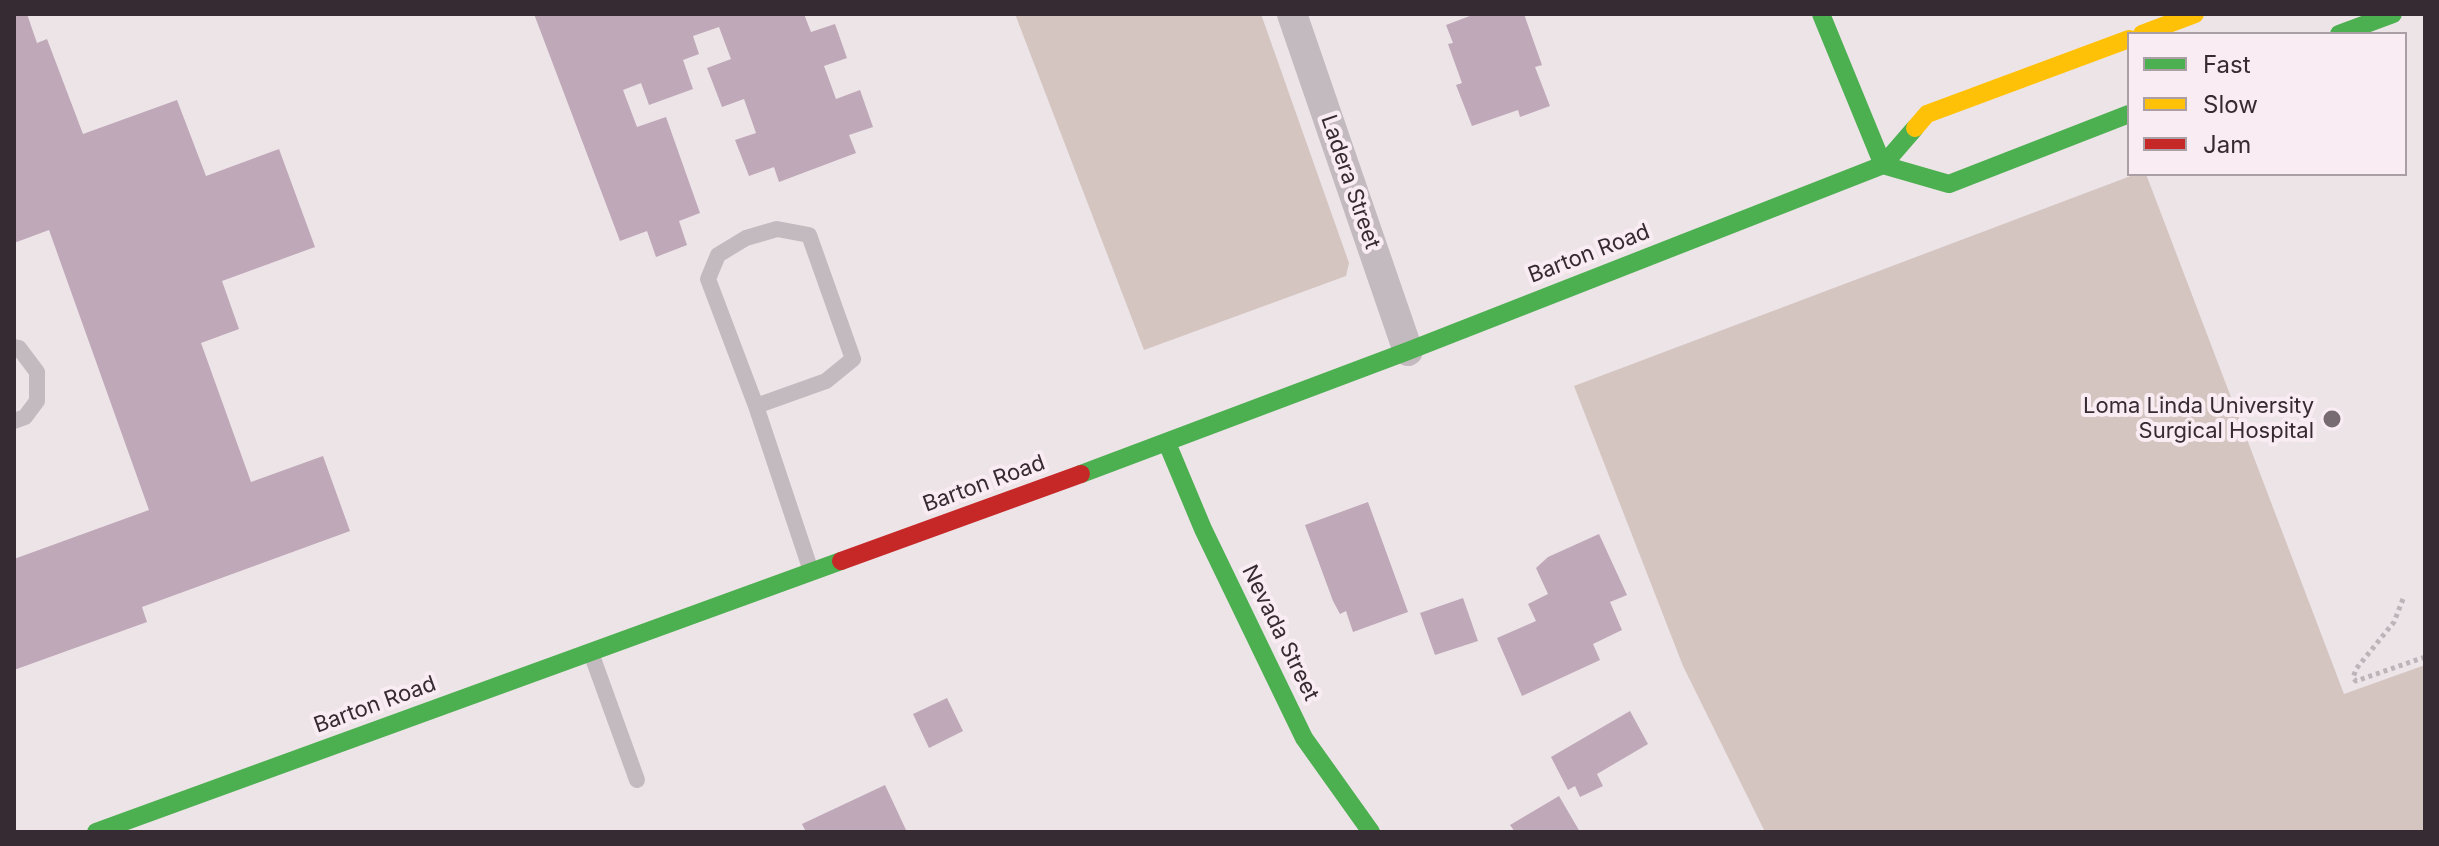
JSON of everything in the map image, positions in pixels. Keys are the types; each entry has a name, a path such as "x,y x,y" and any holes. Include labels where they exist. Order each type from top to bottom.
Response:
{"main road":[{"path":"1821,14 1883,165 1949,184 2127,115"},
{"path":"2344,32 2393,14"},
{"path":"2147,32 2188,15"},
{"name":"Barton Road","path":"96,832 1167,443 1408,351 1883,165 1927,114 2127,40"},
{"name":"Nevada Street","path":"1167,443 1203,529 1304,738 1371,832"}],"street":[{"name":"Ladera Street","path":"1292,14 1408,351"}],"lane":[{"path":"756,406 826,381 853,359 809,235 777,229 746,238 718,255 708,279 756,406 812,573"},
{"path":"14,347 19,348 37,372 37,401 25,417 14,421"},
{"path":"591,652 637,780"}],"path":[{"path":"2403,599 2394,622 2356,669 2353,678 2356,681 2425,657"}],"shaded area":[{"path":"1015,14 1261,14 1349,263 1346,276 1144,350"},
{"path":"2131,176 2147,176 2344,694 2425,665 2425,832 1765,832 1683,666 1574,386"}],"building":[{"path":"14,14 27,14 37,43 47,39 83,134 177,100 206,176 279,149 315,247 222,281 239,329 201,343 251,482 323,456 350,531 142,607 147,622 14,670 14,559 149,510 49,230 14,243"},
{"path":"534,14 804,14 811,32 835,24 847,58 824,66 836,99 860,90 873,127 849,135 856,153 779,182 774,167 749,176 735,140 756,133 744,99 722,107 707,68 731,59 719,27 693,36 699,54 683,60 693,89 649,105 641,83 623,90 637,127 666,117 700,213 679,221 687,245 656,257 647,231 620,241"},
{"path":"1475,14 1524,14 1542,65 1535,67 1550,106 1520,117 1518,110 1472,126 1456,85 1462,83 1448,44 1453,43 1446,25"},
{"path":"1368,502 1408,612 1353,632 1346,611 1340,614 1333,601 1305,525"},
{"path":"1599,534 1627,595 1610,602 1622,630 1593,644 1600,660 1522,696 1497,638 1536,621 1528,604 1548,594 1536,568 1548,557"},
{"path":"1463,598 1478,641 1435,655 1420,613"},
{"path":"947,698 963,731 929,748 913,714"},
{"path":"1630,711 1648,744 1597,774 1603,786 1580,797 1575,786 1568,790 1551,757"},
{"path":"885,785 907,832 806,832 802,824"},
{"path":"1559,796 1580,832 1515,832 1510,825"}],"traffic: fast":[{"path":"1821,14 1883,165"},
{"path":"2344,32 2393,14"},
{"path":"1883,165 1949,184 2127,115"},
{"path":"1081,474 1408,351 1883,165 1915,128"},
{"path":"1167,443 1203,529 1304,738 1371,832"},
{"path":"96,832 841,561"}],"traffic: slow":[{"path":"2147,32 2195,14"},
{"path":"1915,128 1927,114 2127,40"}],"traffic: jam":[{"path":"841,561 1081,474"}],"place":[{"name":"Loma Linda University Surgical Hospital","path":"2332,419"}]}
